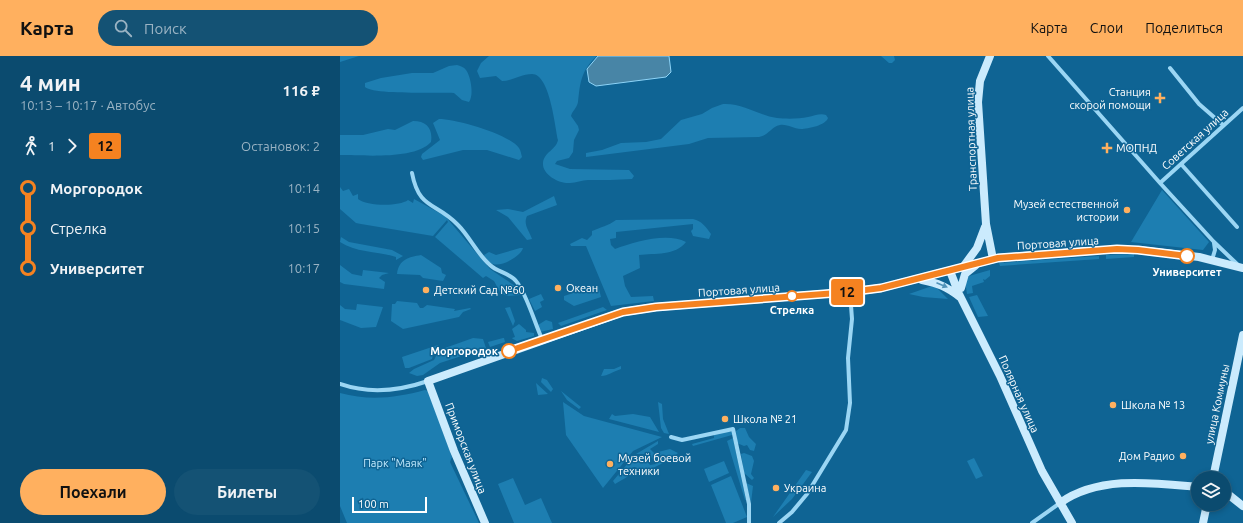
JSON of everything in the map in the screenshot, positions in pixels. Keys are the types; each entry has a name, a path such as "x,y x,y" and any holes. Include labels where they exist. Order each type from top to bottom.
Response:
{"street":[{"name":"Транспортная улица","path":"990,56 982,75 978,94 986,224 993,259"},
{"path":"1048,56 1160,183 1214,242 1242,268"},
{"path":"1170,68 1200,104 1223,125"},
{"name":"Советская улица","path":"1160,183 1243,108"},
{"path":"1181,164 1237,227"},
{"path":"412,173 414,189 426,204 442,211 458,225 490,266 516,280 524,295 542,339"},
{"name":"Транспортная улица","path":"962,268 977,248 986,224"},
{"path":"989,238 993,246 999,252 1022,257"},
{"path":"1212,260 1215,250 1214,242"},
{"name":"Портовая улица","path":"340,384 360,389 397,390 428,381 613,314 648,308 850,292 881,288 993,259 1117,249 1138,250 1212,260 1242,268"},
{"path":"960,288 965,274 980,263"},
{"path":"962,268 960,288 962,299"},
{"name":"Полярная улица","path":"950,271 962,299 1000,376 1042,471 1072,523"},
{"path":"919,279 940,283 948,287 962,299"},
{"path":"779,523 792,512 807,494 846,430 850,403 848,358 852,319 850,292"},
{"name":"улица Коммуны","path":"1214,471 1243,335"},
{"name":"Приморская улица","path":"428,381 454,451 485,523"},
{"path":"671,437 682,440 733,429 749,504 749,523"},
{"path":"1032,523 1074,494 1111,485 1133,483 1191,487"},
{"path":"1231,497 1243,506"},
{"path":"1203,523 1206,511"}],"green space":[{"path":"340,56 359,56 340,62"},
{"path":"489,56 597,56 584,72 577,104 571,116 579,130 574,140 573,152 569,158 557,161 555,164 570,169 629,170 634,176 632,179 586,180 566,183 548,175 543,167 544,159 558,140 551,102 543,82 538,76 532,74 502,81 496,76 480,78 477,71 481,63"},
{"path":"881,56 894,56 895,60 892,63 889,63"},
{"path":"457,65 465,69 468,73 472,91 469,102 462,100 454,93 393,92 371,90 365,87 365,83 381,78 412,73 433,73 449,66"},
{"path":"723,104 737,105 777,118 801,118 822,114 826,115 828,118 820,125 808,128 798,129 786,125 780,125 774,127 765,135 759,137 708,138 689,144 586,157 586,153 602,150 621,143 646,142 661,139 681,120 702,114"},
{"path":"439,119 469,124 505,138 519,148 522,157 519,160 487,150 463,150 423,160 421,157 422,154 440,140 433,123"},
{"path":"413,121 422,122 430,130 431,142 423,148 413,152 401,154 375,156 340,155 340,135 363,135 388,129 395,130"},
{"path":"340,187 343,191 349,189 353,196 358,194 358,199 368,203 390,205 408,200 413,203 414,199 445,216 490,269 515,286 519,290 520,295 508,296 501,294 494,281 486,276 483,278 435,237 448,222 447,220 433,236 356,223 340,209"},
{"path":"1162,190 1209,242 1203,250 1131,242"},
{"path":"554,196 557,205 527,216 526,225 532,239 527,240 508,217 496,210 508,209 523,212"},
{"path":"693,219 701,223 711,234 709,239 693,236 691,231 693,229 693,224 616,232 616,238 610,239 611,245 615,249 641,241 660,238 678,239 686,242 671,252 639,255 640,268 623,276 625,286 631,297 653,296 654,301 611,306 586,246 571,246 570,244 582,238 587,240 592,235 592,231 616,220"},
{"path":"341,237 349,242 392,250 403,256 396,260 396,257 389,255 346,246 340,242"},
{"path":"523,248 522,251 511,260 497,265 488,261 484,255 489,252 496,255"},
{"path":"1134,254 1134,257 1106,259 1106,255"},
{"path":"421,255 441,268 442,273 446,275 443,281 423,278 420,275 397,274 402,262 409,258"},
{"path":"1099,256 1099,259 1000,266 999,263"},
{"path":"340,265 352,274 362,276 363,270 389,273 382,275 379,278 385,282 384,289 344,284 340,282"},
{"path":"990,270 990,276 985,280 983,279 984,282 972,286 973,293 967,294 965,281 969,276"},
{"path":"598,285 601,297 574,306 564,300 564,296"},
{"path":"932,286 936,287 948,299 909,294"},
{"path":"541,294 544,300 540,302 542,307 535,311 529,299"},
{"path":"977,295 988,316 978,317 969,297"},
{"path":"397,301 417,303 420,308 427,305 455,309 454,311 471,309 463,312 459,317 403,329 391,321 392,304 395,304"},
{"path":"357,304 383,307 376,327 361,328 340,320 340,305 345,309 356,310"},
{"path":"510,307 515,321 513,326 505,308"},
{"path":"603,307 607,310 561,326 558,323"},
{"path":"546,320 552,322 553,329 540,332 538,325"},
{"path":"519,324 526,330 526,332 534,333 534,336 517,341 513,339 512,338 515,337 512,329"},
{"path":"473,338 483,339 486,348 440,363 423,375 417,376 409,373 414,369 434,360 439,350 440,353 443,352 442,349"},
{"path":"504,338 505,342 490,347 488,342"},
{"path":"438,345 439,348 433,355 432,359 409,368 405,368 402,357"},
{"path":"621,366 621,369 601,376 604,369 614,369"},
{"path":"542,378 547,380 553,389 551,392 541,382"},
{"path":"536,383 548,394 538,395"},
{"name":"Парк \"Маяк\"","path":"425,390 428,391 452,457 450,462 479,523 347,523 340,506 340,393 361,397 382,398"},
{"path":"561,391 581,407 579,409 567,400"},
{"path":"563,402 584,416 662,437 633,451 603,488 566,435"},
{"path":"658,402 662,404 663,419 669,434 664,433 661,428"},
{"path":"612,414 615,416 633,414 650,417 659,432 609,419"},
{"path":"740,428 745,428 749,437 756,444 754,451 750,450 747,445 744,446 737,443 736,431"},
{"path":"723,432 732,432 732,435 693,446 692,444 714,438 714,435"},
{"path":"733,438 746,500 727,441"},
{"path":"658,441 658,444 650,449 654,453 670,449 678,453 671,459 649,470 639,471 635,467 631,468 627,477 615,484 613,481 629,462 646,459 650,465 656,464 649,454 636,454"},
{"path":"744,453 752,456 754,461 751,474 754,478 752,480 744,473 741,454"},
{"path":"974,458 983,476 976,479 967,461"},
{"path":"724,461 729,473 709,482 704,469"},
{"path":"806,470 812,472 792,499 773,517"},
{"path":"731,476 747,517 733,523 726,523 711,485"},
{"path":"513,478 525,505 541,498 552,523 514,523 498,484"},
{"path":"746,483 753,486 751,503"}],"shaded area":[{"path":"598,56 669,56 671,72 666,77 596,86 589,82 587,69"}],"bus line":[{"name":"12","path":"509,351 613,314 623,312 656,307 850,292 881,288 998,258 1117,249 1187,256"}],"place":[{"name":"Станция скорой помощи","path":"1160,98"},
{"name":"МОПНД","path":"1107,148"},
{"name":"Музей естественной истории","path":"1127,210"},
{"name":"Университет","path":"1187,256"},
{"name":"Океан","path":"558,288"},
{"name":"Детский Сад №60","path":"426,290"},
{"name":"Стрелка","path":"792,296"},
{"name":"Моргородок","path":"509,351"},
{"name":"Школа № 13","path":"1113,405"},
{"name":"Школа № 21","path":"725,419"},
{"name":"Дом Радио","path":"1183,456"},
{"name":"Музей боевой техники","path":"610,464"},
{"name":"Украина","path":"776,488"}]}
